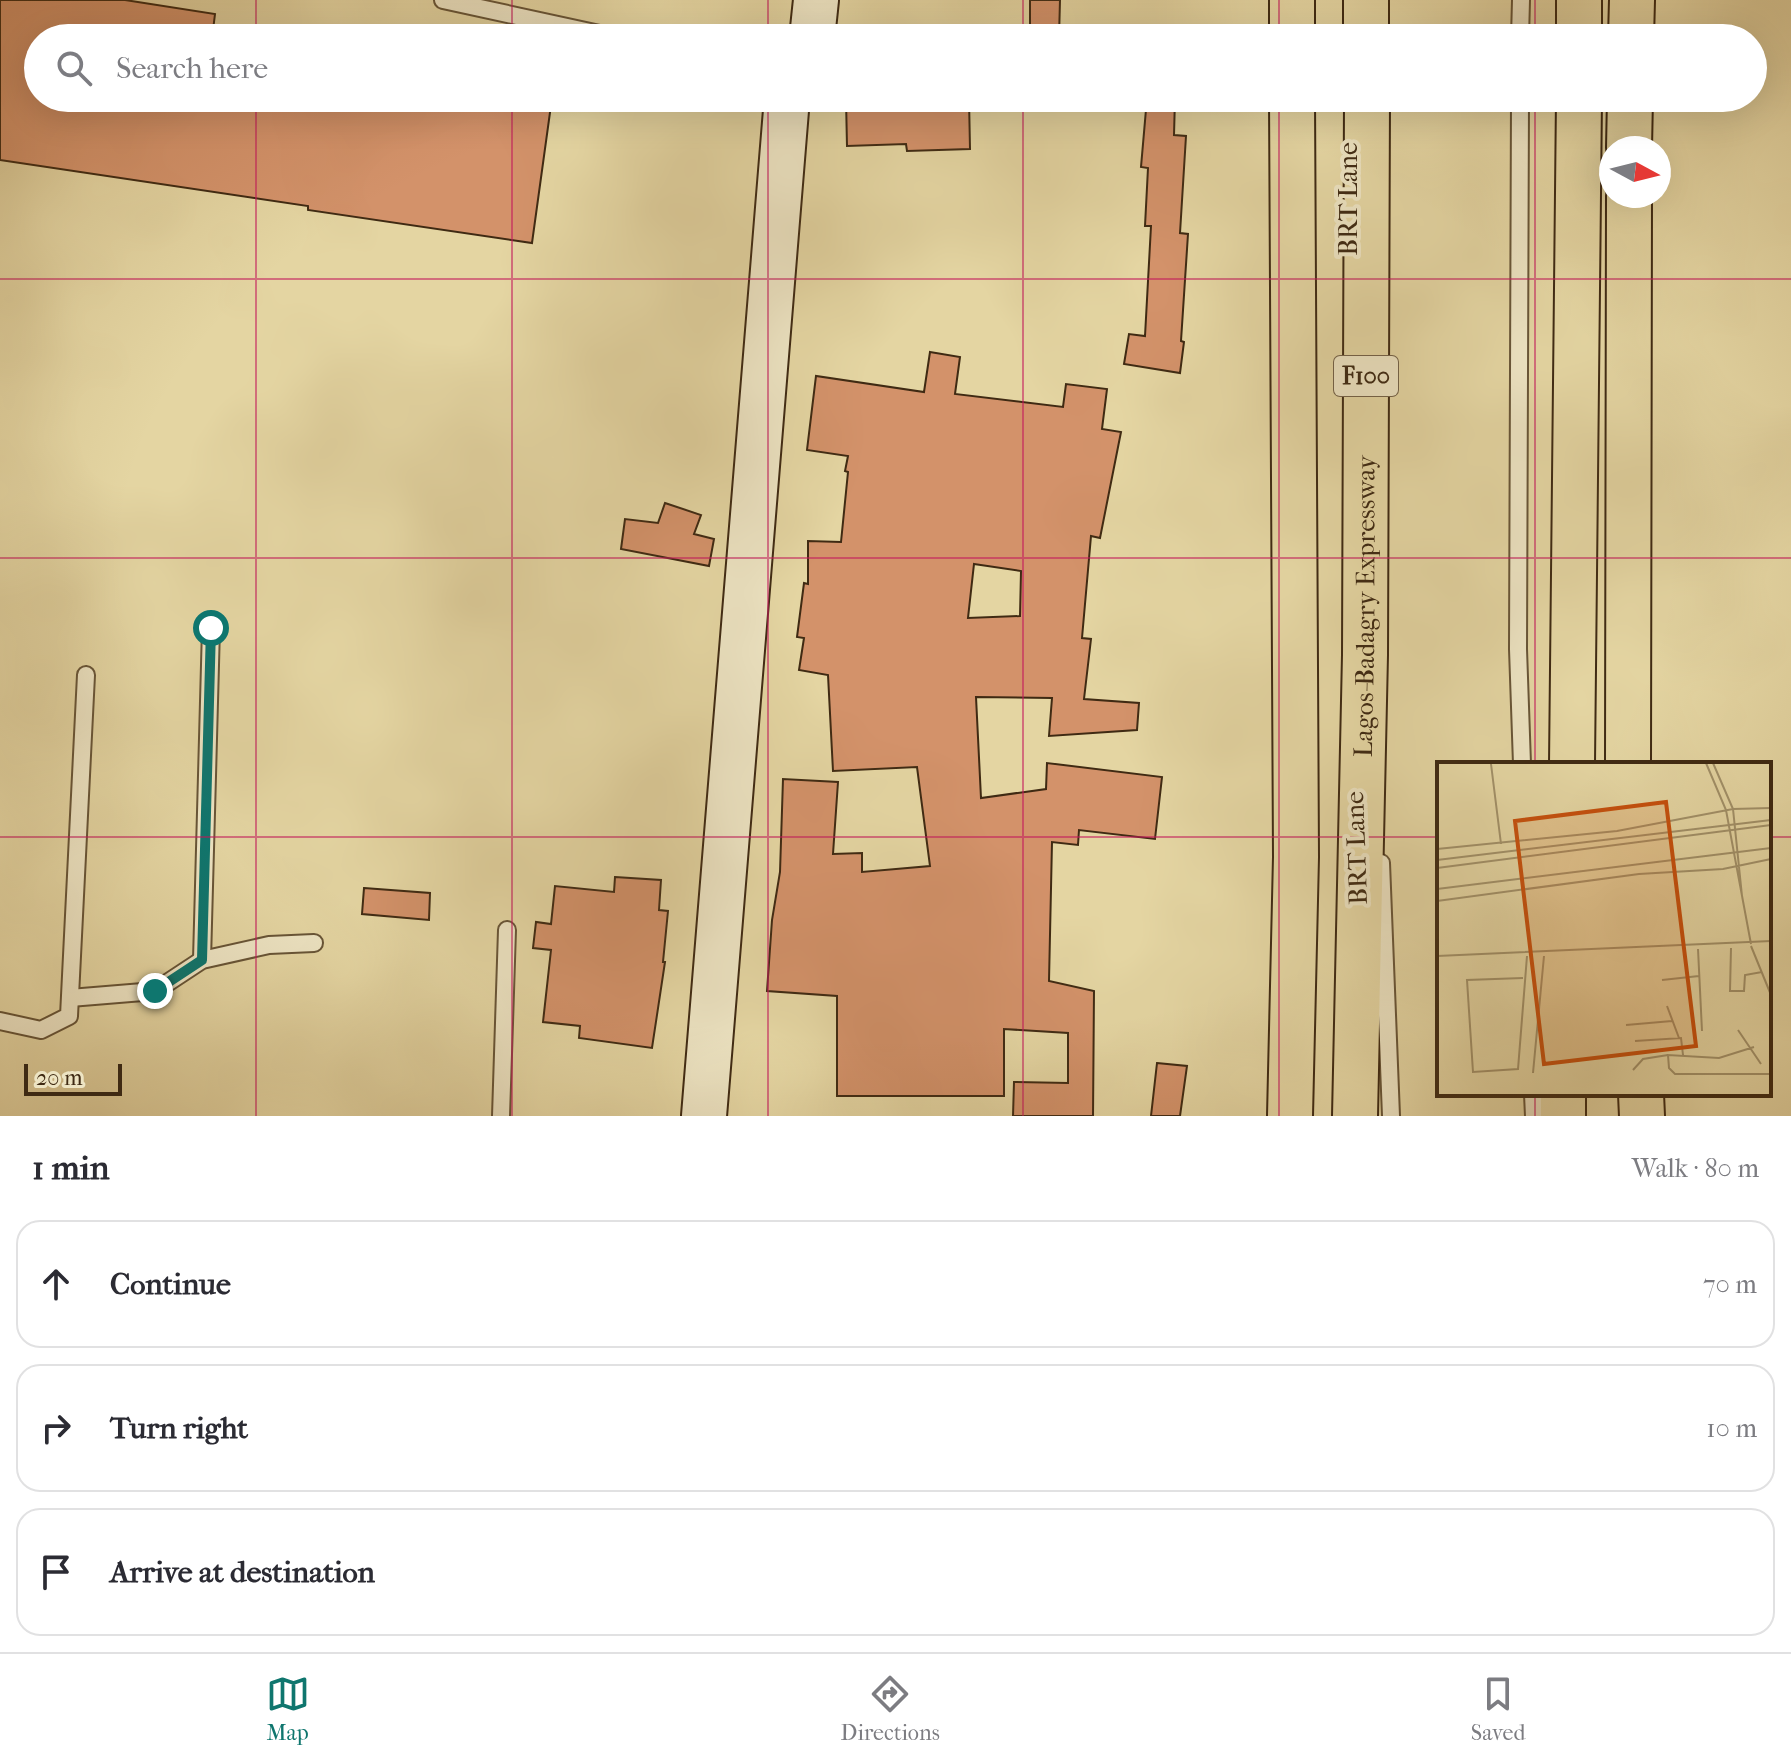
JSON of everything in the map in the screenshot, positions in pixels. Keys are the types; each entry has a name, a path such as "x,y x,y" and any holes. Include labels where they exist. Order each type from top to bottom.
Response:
{"main road":[{"path":"794,24 796,0"},
{"path":"813,24 816,0"},
{"path":"1292,0 1292,24"},
{"path":"1368,0 1368,24"},
{"path":"1579,0 1579,24"},
{"path":"1631,24 1632,0"},
{"path":"704,1116 786,112"},
{"path":"723,1116 805,112"},
{"path":"1290,1116 1296,857 1292,112"},
{"name":"Lagos-Badagry Expressway","path":"1369,112 1365,655 1373,1108"},
{"path":"1572,762 1579,112"},
{"path":"1629,136 1630,112"},
{"path":"1628,762 1629,208"},
{"path":"1641,1096 1642,1116"}],"lane":[{"path":"443,0 554,24"},
{"path":"1520,24 1521,0"},
{"name":"BRT Lane","path":"1369,112 1373,661 1379,802"},
{"path":"1520,112 1518,649 1522,762"},
{"path":"202,960 211,628"},
{"path":"0,1021 41,1030 69,1016 86,675"},
{"name":"BRT Lane","path":"1373,1108 1381,850"},
{"path":"501,1116 507,930"},
{"path":"70,998 155,991 202,960 269,945 314,943"}],"building":[{"path":"0,0 125,0 215,14 214,24 24,24 24,112 550,112 532,243 0,160"},
{"path":"1030,0 1060,0 1059,24 1030,24"},
{"path":"846,112 969,112 970,149 907,151 906,144 847,146"},
{"path":"1146,112 1175,112 1174,135 1186,136 1180,233 1188,234 1180,373 1124,364 1129,334 1145,336 1151,226 1145,226 1148,168 1141,167"},
{"path":"930,352 960,357 955,394 1063,407 1066,384 1107,389 1102,429 1121,432 1100,538 1091,536 1082,638 1091,639 1084,699 1139,703 1137,730 1049,736 1052,698 976,697 981,798 1046,789 1047,763 1162,777 1155,839 1079,830 1078,845 1052,842 1049,981 1094,991 1093,1116 1013,1116 1014,1082 1068,1083 1068,1033 1004,1029 1004,1096 837,1096 837,996 767,991 772,920 780,872 783,779 838,782 833,854 862,853 862,872 930,866 917,767 833,771 828,675 799,670 804,638 797,637 804,583 808,584 808,541 841,542 848,472 845,471 848,456 807,450 816,376 924,392","holes":["974,564 1021,571 1020,616 968,618"]},
{"path":"665,503 701,515 694,534 714,539 709,566 621,549 625,519 658,523"},
{"path":"615,877 661,880 659,910 668,911 665,962 652,1048 579,1038 580,1026 543,1022 551,950 533,948 536,922 551,924 555,886 614,892"},
{"path":"364,888 430,893 429,920 362,914"},
{"path":"1157,1063 1187,1066 1180,1116 1151,1116"}],"route":[{"path":"155,991 202,960 211,628"}]}
